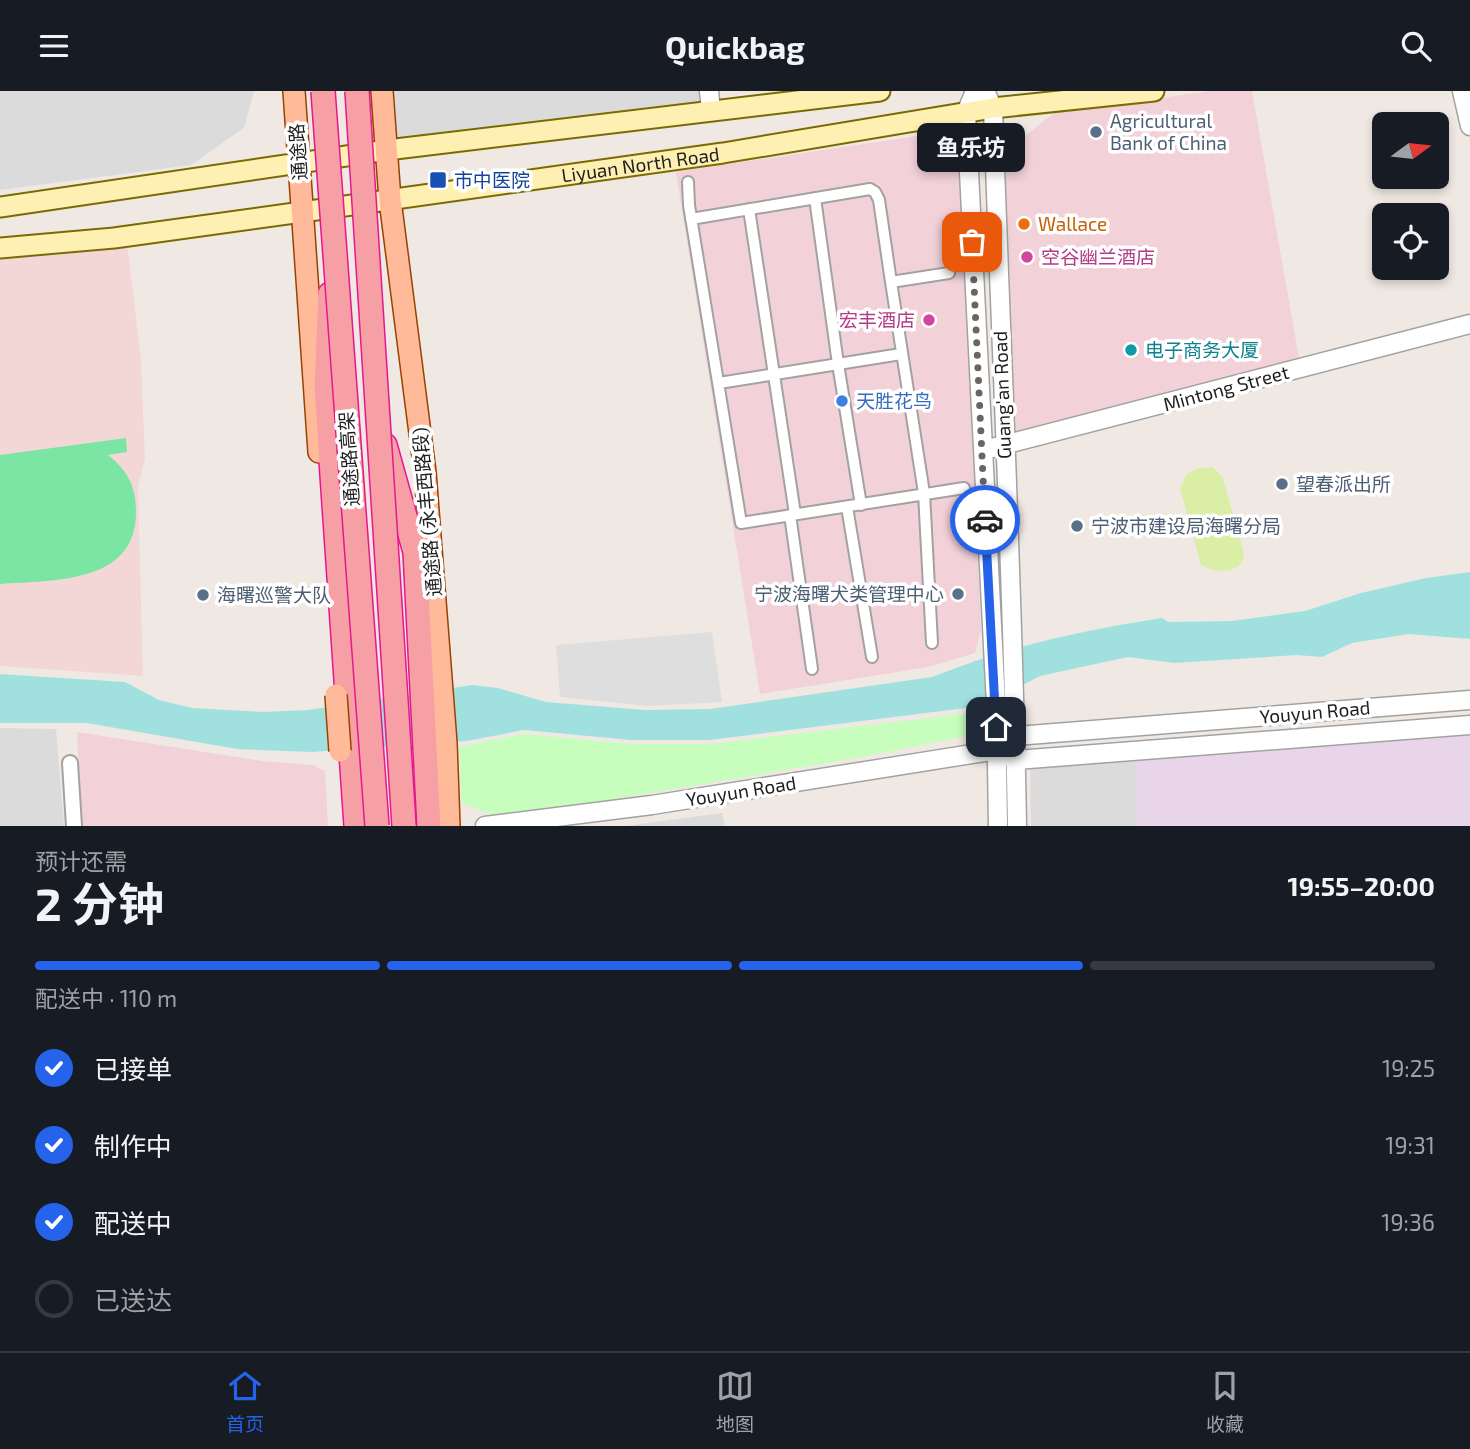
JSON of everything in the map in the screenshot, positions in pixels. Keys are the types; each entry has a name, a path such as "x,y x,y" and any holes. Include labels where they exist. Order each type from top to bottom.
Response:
{"highway":[{"name":"通途路高架","path":"323,91 377,826"},
{"name":"通途路高架","path":"357,91 404,826"},
{"path":"332,235 326,387 356,826"},
{"path":"380,427 415,552 429,826"}],"main road":[{"name":"通途路","path":"294,91 302,212"},
{"path":"382,91 390,200"},
{"path":"0,207 710,100 880,91"},
{"name":"Liyuan North Road","path":"0,248 114,238 723,153 966,113 989,100 1154,91"},
{"name":"通途路 (永丰西路段)","path":"390,200 425,472 446,743 449,826"},
{"path":"302,212 345,826"}],"street":[{"name":"Guang'an Road","path":"975,91 966,113 996,705 998,826"},
{"path":"1462,91 1470,126"},
{"name":"Guang'an Road","path":"989,100 1013,644 1017,826"},
{"path":"688,182 691,219 741,523 964,488"},
{"path":"691,219 870,189 876,192 924,493 932,643"},
{"path":"815,198 861,505"},
{"path":"749,209 813,669"},
{"path":"891,282 949,273"},
{"name":"Mintong Street","path":"981,449 1004,446 1470,324"},
{"path":"719,383 901,354"},
{"path":"847,507 872,657"},
{"name":"Youyun Road","path":"485,826 652,805 996,750 1015,736 1470,700"},
{"name":"Youyun Road","path":"1016,760 1470,725"},
{"path":"996,750 1016,760"},
{"path":"70,762 74,826"}],"shaded area":[{"path":"0,91 254,91 244,128 191,165 0,190"},
{"path":"391,91 704,91 706,106 395,141"},
{"path":"1210,91 1252,91 1300,364 1012,434 1005,166 1026,135 1054,113"},
{"name":"天胜花鸟","path":"937,133 960,147 981,630 975,653 928,667 760,694 676,172"},
{"path":"127,241 141,360 145,458 138,488 143,676 0,666 0,255"},
{"path":"712,632 722,702 648,706 560,697 556,645"},
{"path":"0,728 56,729 64,826 0,826"},
{"path":"1470,731 1470,826 1137,826 1137,757"},
{"path":"77,732 262,761 313,765 325,771 328,826 81,826"},
{"path":"1137,757 1137,826 1031,826 1030,763"},
{"path":"722,813 725,826 625,826"}],"green space":[{"path":"126,438 127,452 108,455 129,479 136,502 133,535 122,553 107,566 88,574 66,579 0,584 0,455"},
{"path":"1213,467 1223,478 1244,554 1239,566 1220,571 1201,565 1180,488 1187,474 1197,469"},
{"path":"987,711 989,720 982,733 857,758 500,818 461,803 459,747 524,734 631,744 709,744"}],"water":[{"path":"1470,572 1470,639 1409,634 1352,643 1322,657 1297,655 1174,663 1128,657 1040,676 982,706 710,740 631,740 524,730 467,741 312,752 237,749 87,723 0,723 0,674 125,682 159,700 192,708 264,712 308,710 472,685 498,688 546,702 645,710 710,709 932,677 1016,648 1132,623 1162,618 1168,622 1232,621 1305,611 1361,593 1426,578"}],"way so far":[{"path":"972,242 985,520"}],"place":[{"name":"Agricultural Bank of China","path":"1096,132"},
{"name":"市中医院","path":"438,180"},
{"name":"Wallace","path":"1024,224"},
{"name":"鱼乐坊","path":"972,242"},
{"name":"空谷幽兰酒店","path":"1027,257"},
{"name":"宏丰酒店","path":"929,320"},
{"name":"电子商务大厦","path":"1131,350"},
{"name":"天胜花鸟","path":"842,401"},
{"name":"望春派出所","path":"1282,484"},
{"name":"宁波市建设局海曙分局","path":"1077,526"},
{"name":"宁波海曙犬类管理中心","path":"958,594"},
{"name":"海曙巡警大队","path":"203,595"}],"route":[{"path":"985,520 996,727"}]}
